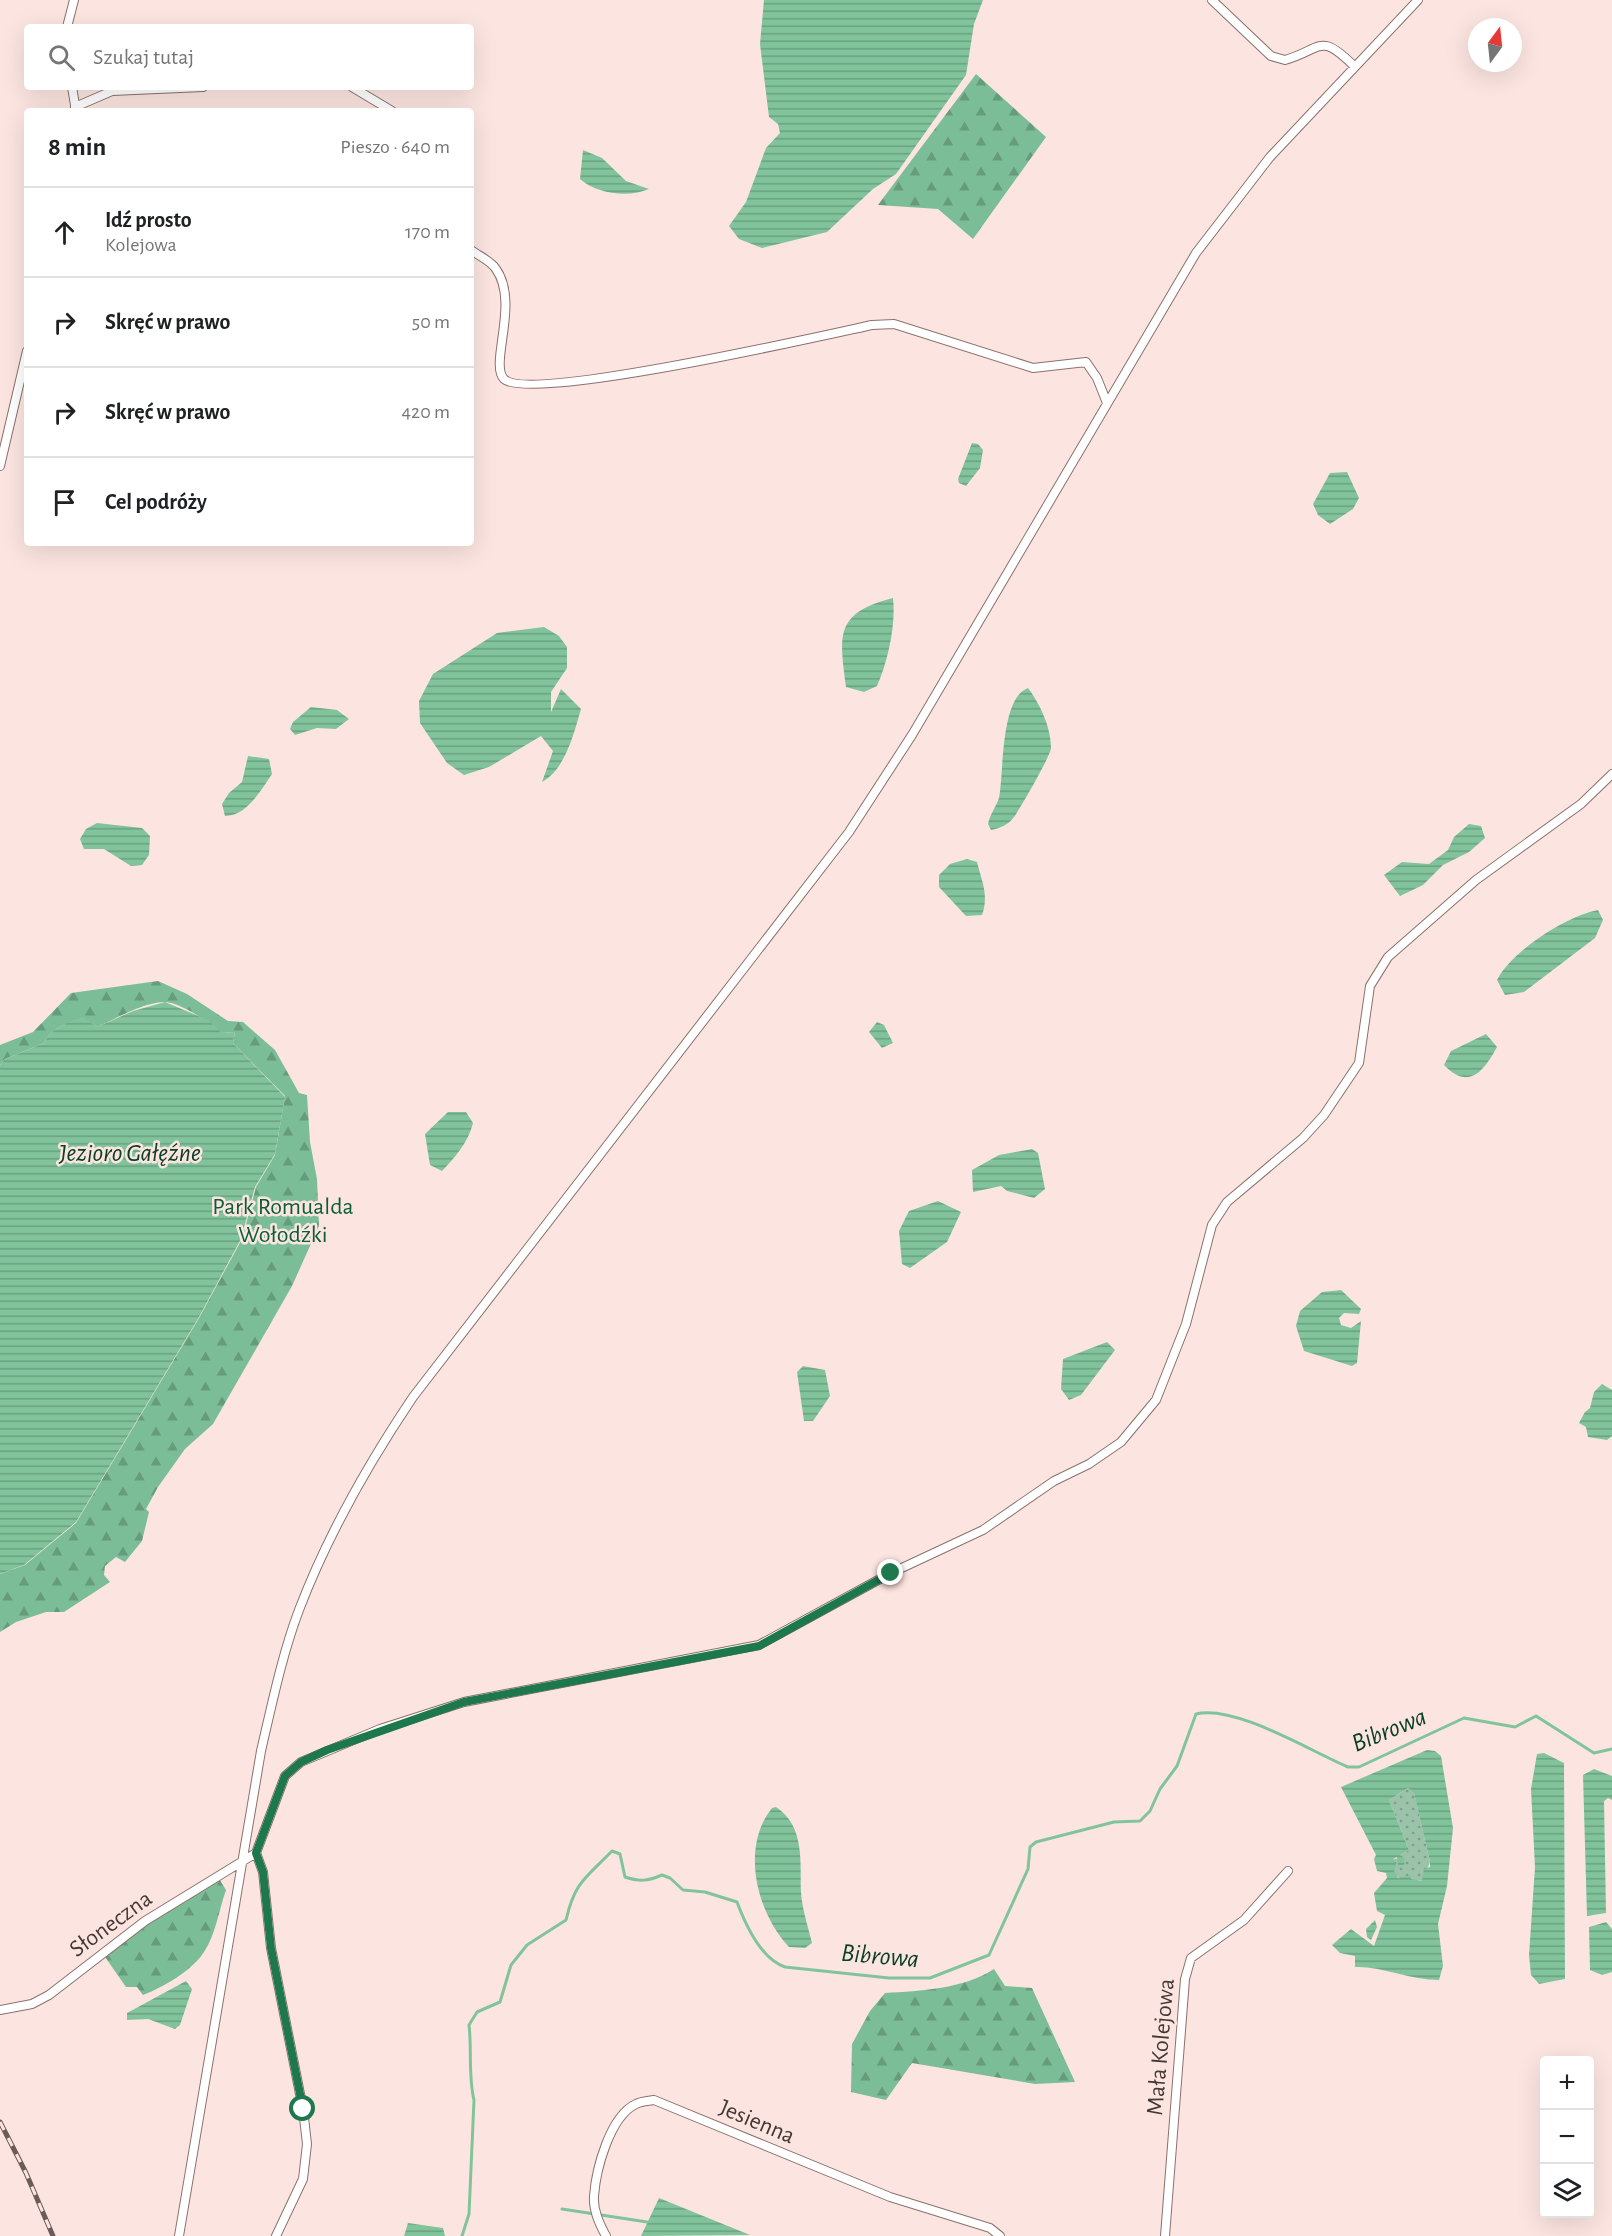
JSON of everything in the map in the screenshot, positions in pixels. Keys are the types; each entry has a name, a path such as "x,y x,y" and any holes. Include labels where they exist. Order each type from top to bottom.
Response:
{"street":[{"path":"68,24 74,0"},
{"path":"1212,0 1271,56 1285,60 1311,47 1325,46 1335,49 1355,67"},
{"path":"179,2236 268,1722 299,1611 334,1530 372,1458 413,1397 849,832 912,735 1196,253 1233,202 1270,157 1418,0"},
{"path":"73,90 76,108"},
{"path":"78,108 112,91 135,90"},
{"path":"357,90 387,108"},
{"path":"474,252 495,267 505,285 507,317 499,366 503,378 511,383 546,384 628,375 872,325 894,324 1033,368 1086,362 1094,372 1107,403"},
{"path":"0,466 24,364"},
{"path":"276,2236 303,2180 307,2144 303,2109 271,1948 263,1872 256,1853 285,1776 301,1762 380,1730 464,1702 759,1646 891,1573 983,1530 1054,1481 1089,1464 1121,1442 1156,1400 1186,1324 1212,1226 1227,1202 1310,1130 1359,1063 1370,986 1388,957 1476,880 1581,804 1612,774"},
{"name":"Słoneczna","path":"0,2010 32,2004 49,1995 145,1921 256,1853"},
{"name":"Mała Kolejowa","path":"1165,2236 1185,1978 1191,1958 1244,1920 1288,1870"},
{"name":"Jesienna","path":"606,2236 597,2217 594,2196 600,2163 615,2123 635,2104 654,2100 890,2197 990,2228 1000,2236"}],"shaded area":[{"path":"1408,1788 1414,1792 1430,1862 1423,1881 1399,1878 1394,1874 1393,1859 1401,1858 1400,1855 1409,1850 1389,1800"}],"green space":[{"path":"976,74 1046,137 973,239 938,209 878,205"},
{"name":"Park Romualda Wołodźki","path":"158,981 187,994 228,1021 243,1022 275,1050 299,1093 307,1095 310,1142 317,1179 319,1226 292,1286 213,1424 185,1449 158,1487 146,1509 149,1512 142,1541 125,1562 116,1557 105,1566 104,1575 110,1582 64,1612 46,1612 16,1622 0,1632 0,1574 25,1565 76,1523 199,1318 242,1239 256,1187 275,1155 285,1096 233,1043 235,1032 222,1033 178,1005 164,1002 147,1005 97,1027 83,1018 71,1022 56,1029 44,1043 5,1059 0,1065 0,1045 33,1032 71,993"},
{"path":"218,1877 226,1890 212,1937 199,1959 176,1978 143,1995 137,1987 126,1987 103,1954"},
{"path":"994,1969 1005,1986 1032,1988 1075,2082 1035,2084 912,2063 886,2100 851,2092 852,2044 870,2011 885,1993 955,1985 982,1976"}],"water":[{"path":"764,0 983,0 974,24 966,75 896,174 873,189 827,232 762,248 739,239 729,226 746,202 766,148 780,133 778,124 769,117 760,44"},
{"path":"583,150 602,158 626,181 649,189 623,194 604,191 587,184 580,179"},
{"path":"972,443 978,444 983,450 980,468 966,486 959,483 958,479"},
{"path":"1347,472 1359,498 1353,509 1330,524 1318,515 1313,504 1330,473"},
{"path":"893,598 890,643 885,666 877,686 864,692 846,687 842,653 845,628 860,611"},
{"path":"544,627 559,636 567,647 567,668 551,692 551,712 561,689 581,709 563,760 557,769 542,782 553,751 541,736 489,767 464,775 447,763 420,723 419,701 433,674 497,633"},
{"path":"1028,688 1044,716 1049,732 1050,753 1014,817 1004,826 991,830 988,824 999,798 1008,721 1012,706 1019,695"},
{"path":"311,707 337,710 349,719 336,729 317,728 295,735 290,729 293,722"},
{"path":"248,756 269,759 272,774 247,807 233,815 225,816 222,804 229,793 242,782"},
{"path":"97,823 142,828 150,836 149,855 142,865 131,866 104,849 84,849 80,839 86,829"},
{"path":"1469,824 1481,826 1485,838 1469,852 1443,865 1423,885 1400,896 1384,875 1402,862 1429,864 1448,850 1454,837"},
{"path":"967,859 977,862 983,882 985,901 982,915 966,916 939,887 939,875 950,864"},
{"path":"1598,910 1603,920 1595,938 1524,992 1505,995 1497,980 1504,969 1527,947 1571,919"},
{"name":"Jezioro Gałęźne","path":"165,1002 208,1020 222,1033 235,1032 233,1043 285,1097 275,1154 255,1187 241,1239 199,1317 76,1522 24,1565 0,1574 0,1065 5,1059 44,1043 51,1033 71,1021 83,1017 97,1027 133,1011"},
{"path":"877,1022 884,1025 893,1043 882,1048 869,1032"},
{"path":"1486,1034 1497,1047 1487,1064 1475,1075 1461,1077 1444,1065 1451,1051"},
{"path":"448,1112 466,1112 473,1123 464,1143 442,1171 430,1165 425,1134"},
{"path":"1032,1149 1038,1153 1045,1189 1034,1198 1007,1191 1001,1186 973,1192 972,1170 999,1155"},
{"path":"938,1201 961,1212 947,1242 910,1268 902,1264 899,1231 909,1211"},
{"path":"1341,1290 1361,1309 1359,1314 1344,1313 1339,1318 1341,1325 1351,1328 1361,1321 1357,1363 1352,1366 1304,1351 1296,1326 1300,1311 1322,1292"},
{"path":"1107,1342 1115,1350 1081,1395 1069,1400 1061,1389 1063,1359"},
{"path":"803,1366 825,1370 830,1396 813,1421 804,1421 797,1372"},
{"path":"1602,1384 1612,1390 1612,1436 1607,1440 1588,1437 1586,1427 1579,1423 1590,1408 1594,1392"},
{"path":"1427,1750 1435,1751 1441,1756 1453,1828 1447,1886 1438,1924 1443,1966 1439,1980 1355,1967 1355,1956 1340,1953 1332,1945 1351,1929 1374,1946 1385,1915 1377,1911 1374,1893 1387,1878 1386,1873 1377,1871 1374,1859 1376,1855 1341,1787","holes":["1408,1788 1414,1793 1430,1862 1430,1867 1424,1869 1422,1881 1411,1879 1410,1875 1398,1878 1394,1871 1396,1865 1393,1859 1397,1857 1398,1865 1404,1865 1405,1859 1400,1855 1409,1850 1389,1800"]},
{"path":"1544,1753 1564,1763 1565,1979 1539,1984 1531,1975 1529,1955 1535,1867 1531,1789 1537,1754"},
{"path":"1594,1769 1612,1776 1612,1800 1608,1798 1604,1801 1606,1913 1587,1916 1583,1775"},
{"path":"776,1807 792,1824 799,1845 802,1898 812,1943 805,1948 789,1947 778,1933 768,1917 756,1880 757,1842 762,1824 772,1808"},
{"path":"1375,1920 1377,1927 1371,1940 1367,1937 1366,1929"},
{"path":"1606,1922 1612,1929 1612,1972 1602,1975 1590,1970 1589,1927"},
{"path":"186,1981 192,1989 180,2025 175,2029 148,2019 127,2020 127,2013"},
{"path":"659,2198 750,2235 641,2236"},
{"path":"408,2223 443,2228 445,2236 404,2236"}],"waterway":[{"name":"Bibrowa","path":"462,2236 469,2214 474,2100 469,2025 477,2012 500,2002 511,1965 527,1945 566,1920 578,1888 588,1874 612,1851 620,1854 625,1877 644,1880 662,1875 670,1878 683,1890 705,1892 737,1902 755,1940 769,1957 785,1967 889,1978 930,1978 989,1955 1028,1869 1030,1847 1036,1842 1114,1822 1140,1821 1150,1811 1160,1789 1177,1766 1196,1714 1212,1713 1251,1722 1348,1767 1359,1767 1464,1718 1515,1727 1536,1716 1594,1753 1612,1749"},
{"path":"562,2209 647,2222"}],"railway":[{"path":"0,2122 26,2173 53,2236"}],"route":[{"path":"303,2109 271,1948 263,1872 256,1853 285,1776 301,1762 327,1750 464,1702 759,1646 891,1573"}]}
